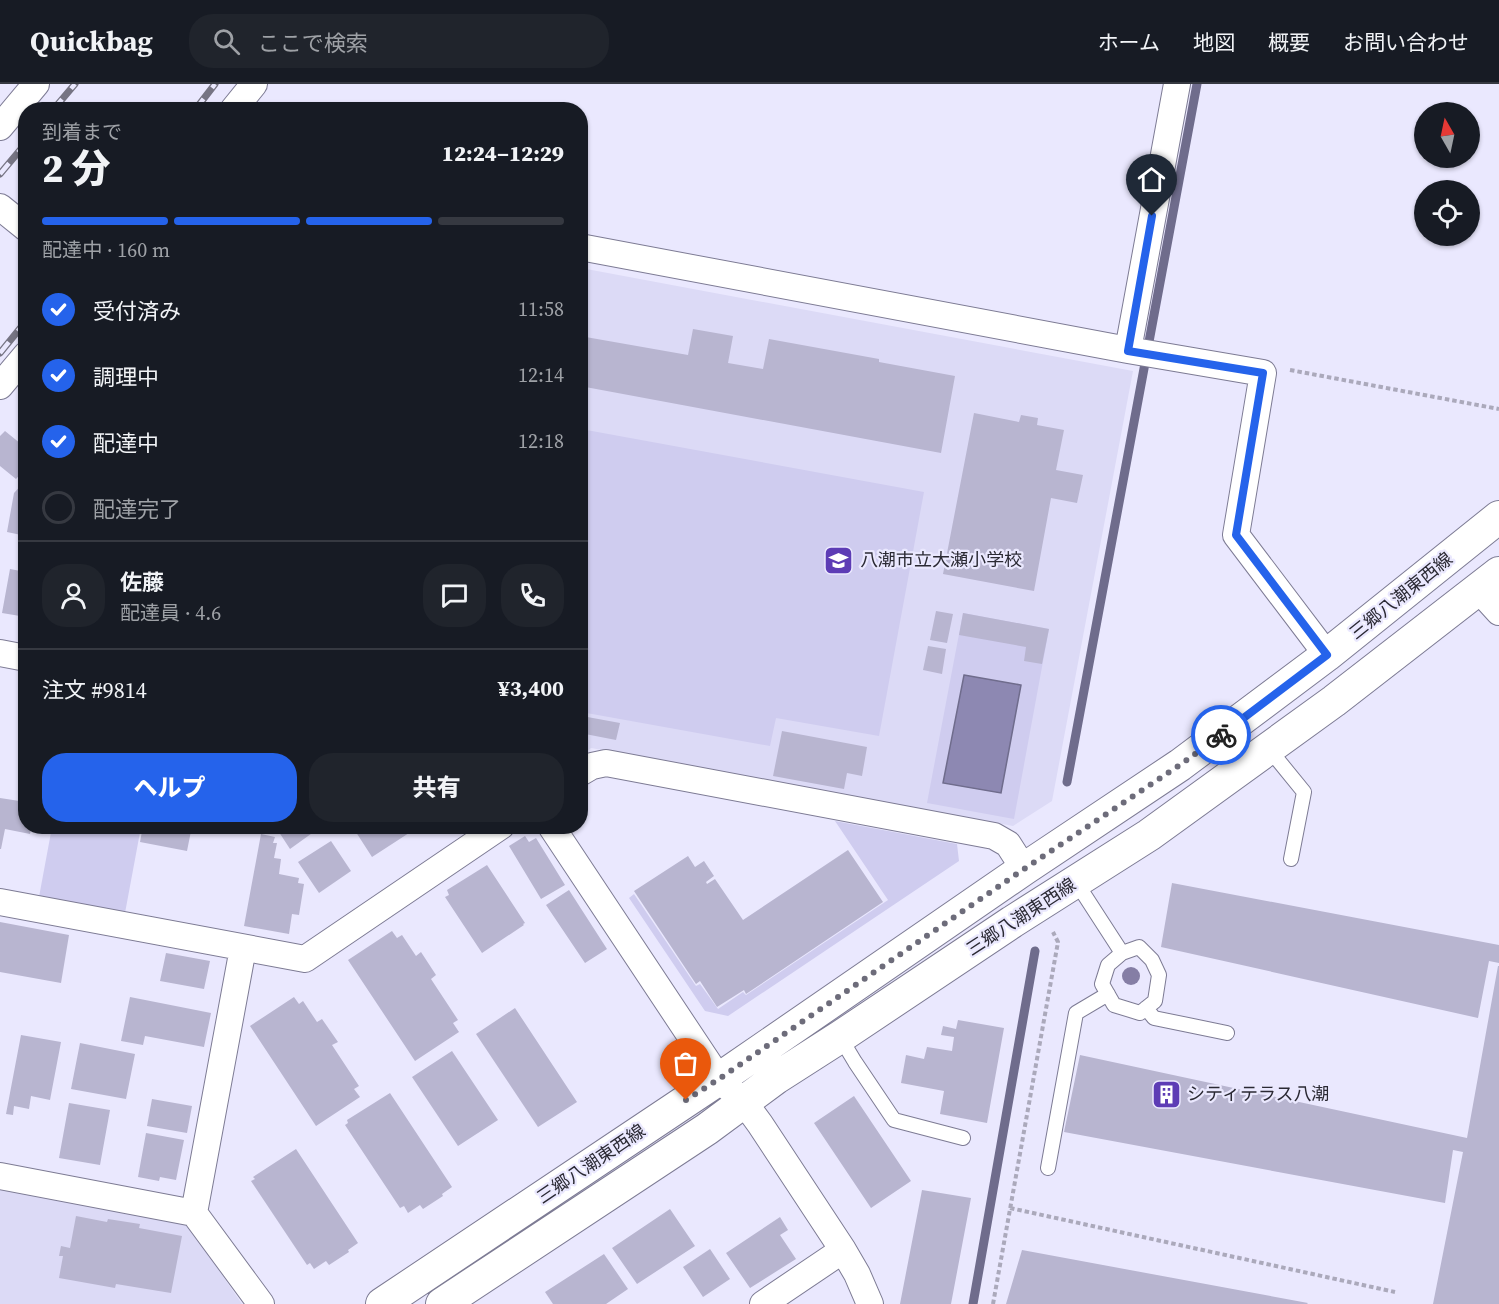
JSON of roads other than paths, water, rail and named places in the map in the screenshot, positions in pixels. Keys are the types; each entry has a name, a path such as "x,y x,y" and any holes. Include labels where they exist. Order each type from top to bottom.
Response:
{"street":[{"path":"21,102 36,84"},
{"path":"239,102 254,84"},
{"path":"1128,351 1177,84"},
{"path":"0,127 18,106"},
{"path":"0,207 18,222"},
{"path":"588,249 1128,351 1263,373 1236,535 1327,655"},
{"path":"0,386 18,365"},
{"name":"三郷八潮東西線","path":"382,1304 719,1079 1024,869 1180,765 1327,655 1499,517"},
{"name":"三郷八潮東西線","path":"442,1304 697,1135 776,1078 1012,922 1149,835 1334,701 1492,592"},
{"path":"0,653 18,656"},
{"path":"588,768 606,763 994,836 1008,844 1024,869"},
{"path":"0,902 305,959 489,834"},
{"path":"556,834 719,1079 744,1102 843,1250 870,1304"},
{"path":"194,1213 243,948"},
{"path":"0,1176 194,1213 261,1304"},
{"path":"763,1304 843,1250"}],"lane":[{"path":"1269,749 1304,792 1291,859"},
{"path":"1076,882 1122,953"},
{"path":"1138,947 1152,960 1159,975 1155,1001 1140,1013 1114,1005 1108,994 1102,984 1108,965 1122,953 1138,947"},
{"path":"1048,1168 1076,1013 1108,994"},
{"path":"1146,1008 1154,1018 1227,1033"},
{"path":"840,1037 894,1120 963,1138"}],"waterway":[{"path":"1067,782 1197,84"},
{"path":"973,1304 1035,951"}],"railway":[{"path":"60,102 75,84"},
{"path":"201,102 215,84"},
{"path":"0,174 18,153"},
{"path":"0,353 18,331"}],"place":[{"name":"八潮市立大瀬小学校","path":"839,560"},
{"name":"シティテラス八潮","path":"1166,1094"}]}
